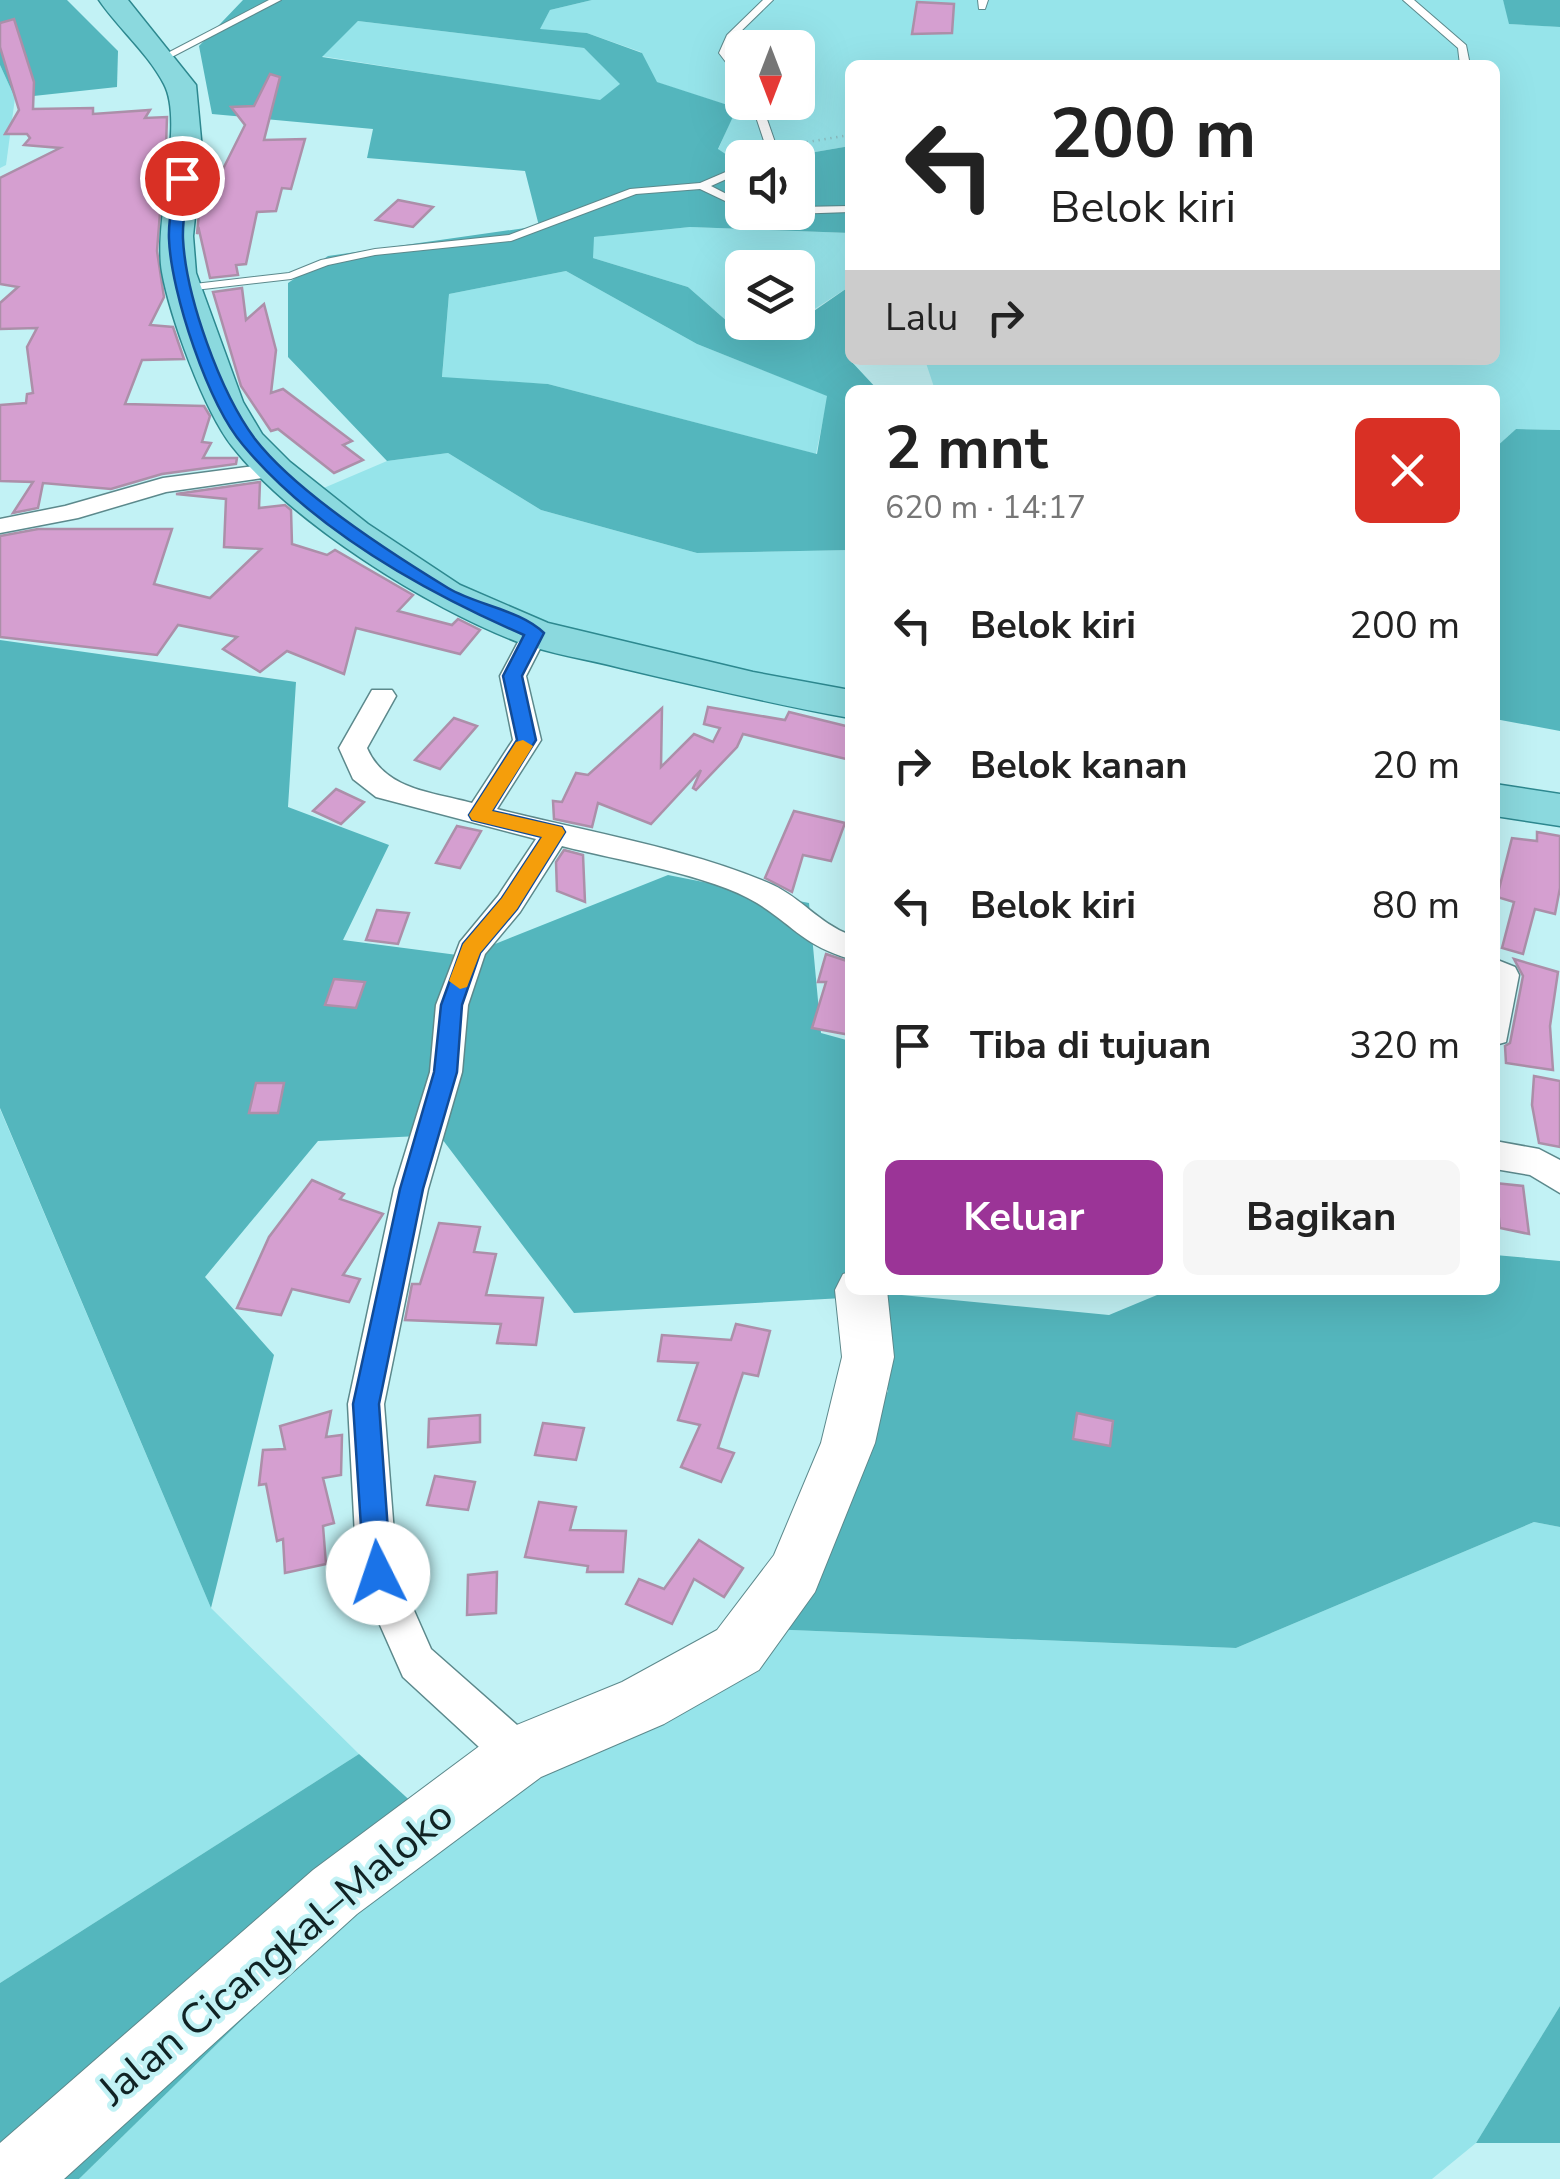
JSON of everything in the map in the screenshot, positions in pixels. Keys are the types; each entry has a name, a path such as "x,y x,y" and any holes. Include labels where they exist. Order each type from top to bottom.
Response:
{"main road":[{"path":"112,0 163,58 180,84 186,108 176,236 186,288 224,402 247,440 276,470 354,533 445,594 535,633 753,686 845,703"},
{"path":"1500,801 1560,810"}],"street":[{"path":"0,526 69,513 163,486 276,470"},
{"path":"479,815 527,740 513,676 535,633"},
{"path":"382,696 353,748 363,772 386,790 728,879 767,895 812,932 845,946"},
{"path":"519,1754 417,1663 409,1645 378,1573 366,1404 412,1189 446,1072 452,1005 470,950 509,904 555,832"},
{"path":"1500,973 1504,975 1500,1001"},
{"path":"1500,1156 1539,1163 1560,1179"},
{"name":"Jalan Cicangkal–Maloko","path":"12,2179 335,1892 519,1754 643,1702 738,1650 795,1573 848,1443 868,1357 862,1295"}],"lane":[{"path":"163,58 276,0"},
{"path":"737,30 768,0"},
{"path":"1408,0 1463,48 1464,60"},
{"path":"186,288 291,276 325,262 376,252 511,238 634,191 702,186 725,176"},
{"path":"702,186 725,198"},
{"path":"815,210 845,209"}],"path":[{"path":"815,140 845,135"}],"shaded area":[{"path":"0,0 67,0 118,51 117,87 15,98 0,65"},
{"path":"243,0 592,0 550,10 540,29 587,33 642,53 657,82 725,104 725,120 731,120 718,149 725,154 725,228 690,227 594,237 593,258 688,287 725,319 725,340 815,340 815,310 845,289 845,365 855,365 873,385 845,385 845,550 697,553 541,510 448,453 387,461 288,357 288,283 328,256 539,226 525,171 367,158 373,129 212,114 199,46","holes":["358,21 584,48 620,84 600,100 322,57","566,271 697,344 827,396 817,454 548,384 442,377 449,294"]},
{"path":"592,0 1503,0 1510,24 1560,27 1560,430 1516,429 1500,443 1500,385 933,385 927,365 1500,365 1500,60 845,60 845,147 815,152 815,140 725,140 725,154 718,150 731,120 815,120 815,30 725,30 725,104 656,82 641,52 587,33 539,30 550,10"},
{"path":"1503,0 1560,0 1560,27 1509,24"},
{"path":"358,21 584,48 621,84 599,101 321,56"},
{"path":"0,65 15,98 6,165 0,168"},
{"path":"845,147 845,233 770,230 815,230 815,152"},
{"path":"690,227 845,233 845,289 815,309 815,250 725,250 725,319 688,287 593,258 593,237"},
{"path":"566,271 697,344 828,396 816,454 548,384 442,378 449,294"},
{"path":"1516,429 1560,430 1560,731 1500,720 1500,443"},
{"path":"448,453 541,510 697,553 845,550 845,692 534,627 405,562 312,493 387,461"},
{"path":"0,640 296,682 288,807 389,845 343,940 465,956 668,875 809,903 821,1033 845,1040 845,1295 902,1295 1109,1315 1157,1295 1500,1295 1500,1255 1560,1261 1560,1527 1534,1522 1236,1648 767,1629 888,1391 879,1296 574,1313 439,1135 318,1141 205,1277 274,1355 211,1608 0,1108"},
{"path":"0,1109 211,1608 359,1754 0,1983"},
{"path":"1534,1522 1560,1527 1560,2006 1476,2143 1432,2179 79,2179 439,1827 767,1629 1236,1648"},
{"path":"359,1754 439,1827 79,2179 0,2179 0,1983"},
{"path":"1560,2006 1560,2143 1476,2143"}],"building":[{"path":"917,2 954,4 952,33 912,34"},
{"path":"14,19 34,82 33,109 93,108 93,114 150,110 145,118 167,117 166,147 149,187 162,187 157,251 164,297 150,325 173,327 184,359 142,360 125,404 204,406 210,416 202,442 211,443 203,458 237,458 236,464 162,474 111,489 43,483 38,508 13,513 33,482 0,481 0,405 26,403 27,394 33,393 27,347 37,328 0,329 0,303 18,287 0,284 0,178 60,148 24,145 30,138 27,134 5,134 19,110 0,47 0,23"},
{"path":"270,74 280,77 264,140 305,139 291,189 282,188 276,211 257,212 246,264 236,265 238,275 210,278 199,230 197,234 201,191 212,191 245,125 231,107 254,106"},
{"path":"398,200 433,207 413,227 376,220"},
{"path":"242,288 246,320 264,304 276,350 271,393 283,389 352,441 343,445 363,460 334,473 278,429 271,431 241,386 213,292"},
{"path":"260,482 259,508 285,505 291,510 292,544 327,555 335,550 413,595 398,611 452,625 458,619 480,630 460,654 356,628 344,674 287,651 260,672 223,649 237,637 178,625 157,655 0,637 0,536 38,529 172,529 154,584 210,598 261,549 224,547 226,499 176,494"},
{"path":"708,707 785,720 789,712 845,726 845,759 743,734 737,747 696,790 693,788 701,770 651,824 598,803 592,827 554,819 553,801 562,802 576,773 588,775 662,708 661,767 694,734 713,742 720,728 704,724"},
{"path":"454,718 477,726 440,769 415,760"},
{"path":"336,789 364,802 341,824 313,811"},
{"path":"794,811 845,823 831,861 803,855 792,892 765,878"},
{"path":"457,826 481,831 460,868 436,863"},
{"path":"1537,832 1560,836 1560,888 1555,914 1535,909 1523,954 1502,948 1514,902 1500,898 1500,885 1512,838 1537,841"},
{"path":"564,850 583,855 585,902 557,891 556,862"},
{"path":"377,910 409,913 398,944 366,940"},
{"path":"826,954 845,960 845,1034 812,1028 826,982 818,982"},
{"path":"1514,959 1558,972 1550,1026 1553,1070 1506,1063 1505,1046 1510,1043 1523,976"},
{"path":"334,979 365,982 356,1008 325,1005"},
{"path":"1534,1076 1560,1081 1560,1147 1539,1143 1532,1105"},
{"path":"256,1083 284,1083 278,1113 249,1113"},
{"path":"312,1180 344,1194 340,1199 383,1214 343,1275 360,1279 349,1302 292,1289 281,1315 237,1308 269,1237"},
{"path":"1500,1184 1523,1186 1529,1234 1500,1228"},
{"path":"439,1223 480,1227 474,1252 496,1254 486,1295 543,1298 536,1345 497,1343 501,1324 405,1320 412,1284 420,1284"},
{"path":"736,1324 770,1331 758,1376 743,1373 718,1448 734,1453 721,1482 681,1467 700,1425 678,1420 698,1363 658,1361 662,1335 731,1340"},
{"path":"331,1411 326,1437 342,1435 341,1475 323,1478 334,1523 323,1526 326,1564 285,1573 283,1539 277,1541 266,1484 259,1485 263,1450 285,1449 280,1426"},
{"path":"1077,1413 1113,1421 1110,1446 1073,1439"},
{"path":"480,1415 480,1442 428,1447 429,1419"},
{"path":"543,1423 584,1428 576,1460 535,1455"},
{"path":"435,1476 475,1482 468,1510 427,1505"},
{"path":"539,1502 576,1507 570,1530 626,1531 623,1572 587,1572 588,1566 525,1557"},
{"path":"699,1540 743,1568 724,1597 694,1579 672,1624 626,1604 639,1579 664,1589"},
{"path":"497,1572 496,1613 467,1615 468,1575"}],"slow traffic":[{"path":"460,981 470,950 509,904 555,832 479,815 523,746"}],"route":[{"path":"182,178 176,236 180,273 209,368 247,440 276,470 354,533 445,594 535,633 513,676 527,740 479,815 555,832 509,904 470,950 452,1005 446,1072 412,1189 366,1404 378,1573"}]}
